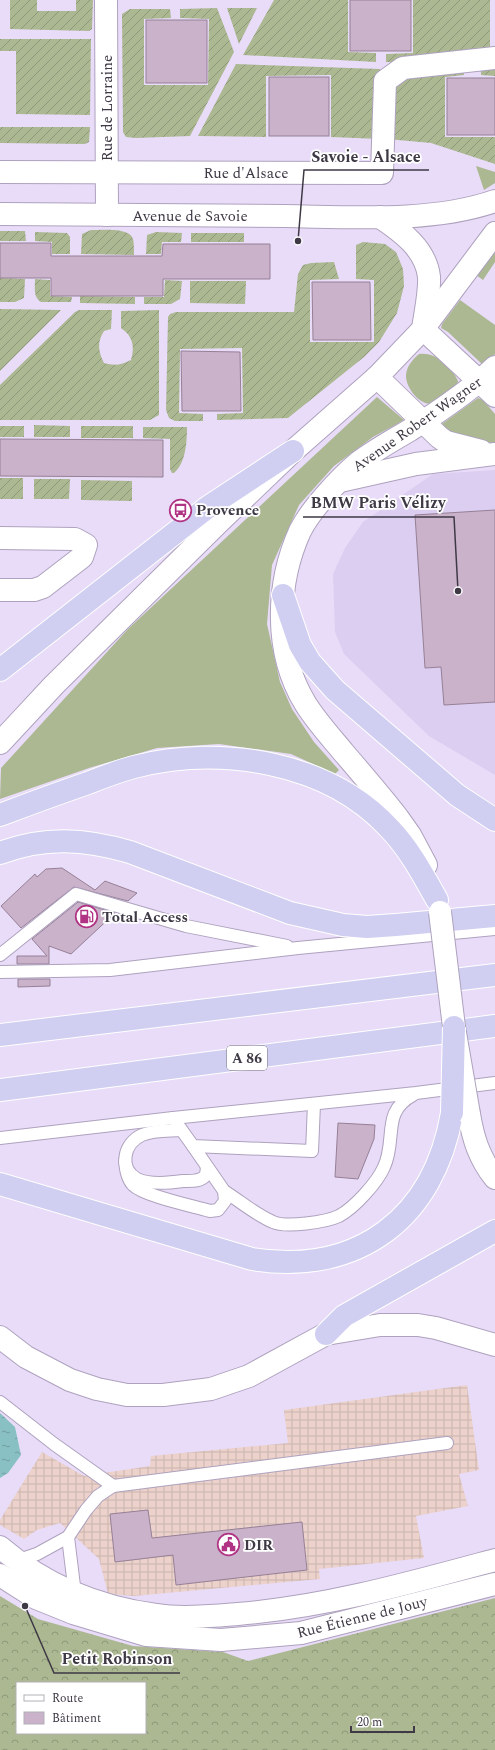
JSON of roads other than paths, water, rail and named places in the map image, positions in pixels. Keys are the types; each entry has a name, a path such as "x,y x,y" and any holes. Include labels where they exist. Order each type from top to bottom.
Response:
{"highway":[{"path":"0,670 208,507 294,451"},
{"path":"283,595 300,645 310,662 326,680 457,795 495,820"},
{"path":"0,814 133,767 158,762 188,758 219,758 246,760 281,766 337,788 375,815 390,829 418,865 438,906"},
{"path":"0,853 21,845 43,842 82,841 105,845 130,852 290,913 343,925 367,927 495,916"},
{"path":"0,1035 495,975"},
{"name":"A 86","path":"0,1090 495,1026"},
{"path":"0,1184 252,1259 276,1263 319,1260 347,1252 377,1237 395,1224 410,1210 433,1176 449,1134 461,1113 454,1027"},
{"path":"326,1334 344,1316 495,1231"}],"main road":[{"name":"Rue de Lorraine","path":"106,0 107,215"},
{"name":"Rue d'Alsace","path":"0,172 382,173 385,81 403,68 495,58"},
{"name":"Avenue de Savoie","path":"0,214 380,217 449,212 475,208 495,201"},
{"path":"380,217 406,234 422,256 429,277 423,329"},
{"path":"0,743 70,669 294,451 377,377 423,329 495,233"},
{"path":"423,329 490,381"},
{"path":"377,377 423,422 446,442 494,454"},
{"name":"Avenue Robert Wagner","path":"454,1027 438,906 422,856 410,835 379,793 314,718 296,688 284,650 282,627 283,595 287,570 301,530 319,504 340,481 378,448 490,381"},
{"path":"340,481 416,464 494,454"},
{"path":"0,538 75,539 86,545 82,557 43,587 34,590 0,590"},
{"path":"461,1113 472,1134 479,1154 495,1178"},
{"path":"0,1337 26,1357 64,1377 97,1389 128,1395 164,1395 211,1389 249,1376 326,1334 380,1325 412,1324 436,1328 495,1345"},
{"path":"0,1547 16,1561 42,1577 75,1594 90,1600 156,1615 221,1616 276,1611 358,1596 495,1560"},
{"name":"Rue Étienne de Jouy","path":"0,1575 36,1598 73,1613 146,1634 221,1640 301,1633 495,1584"}],"lane":[{"path":"0,955 76,894 186,926 298,948"},
{"path":"0,972 110,970 298,948 495,929"},
{"path":"0,1138 495,1084"},
{"path":"173,1118 224,1191 273,1222 289,1226 338,1216 369,1191 384,1168 391,1146 394,1112 405,1099 416,1093"},
{"path":"193,1146 312,1151 314,1104"},
{"path":"182,1130 151,1132 137,1137 128,1147 125,1161 126,1171 132,1184 149,1193 214,1211 224,1205 224,1191"},
{"path":"125,1161 127,1169 132,1174 137,1178 150,1182 167,1183 200,1180 206,1175 207,1167"},
{"path":"0,1402 54,1444 113,1486"},
{"path":"16,1561 37,1554 68,1537 90,1505 98,1496 113,1486 447,1443"},
{"path":"68,1537 75,1594"}],"water":[{"path":"0,1413 15,1427 21,1455 8,1473 0,1478"}],"place":[{"name":"Savoie - Alsace","path":"298,241"},
{"name":"Provence","path":"180,510"},
{"name":"BMW Paris Vélizy","path":"458,591"},
{"name":"Total Access","path":"87,917"},
{"name":"DIR","path":"229,1545"},
{"name":"Petit Robinson","path":"25,1606"}]}
